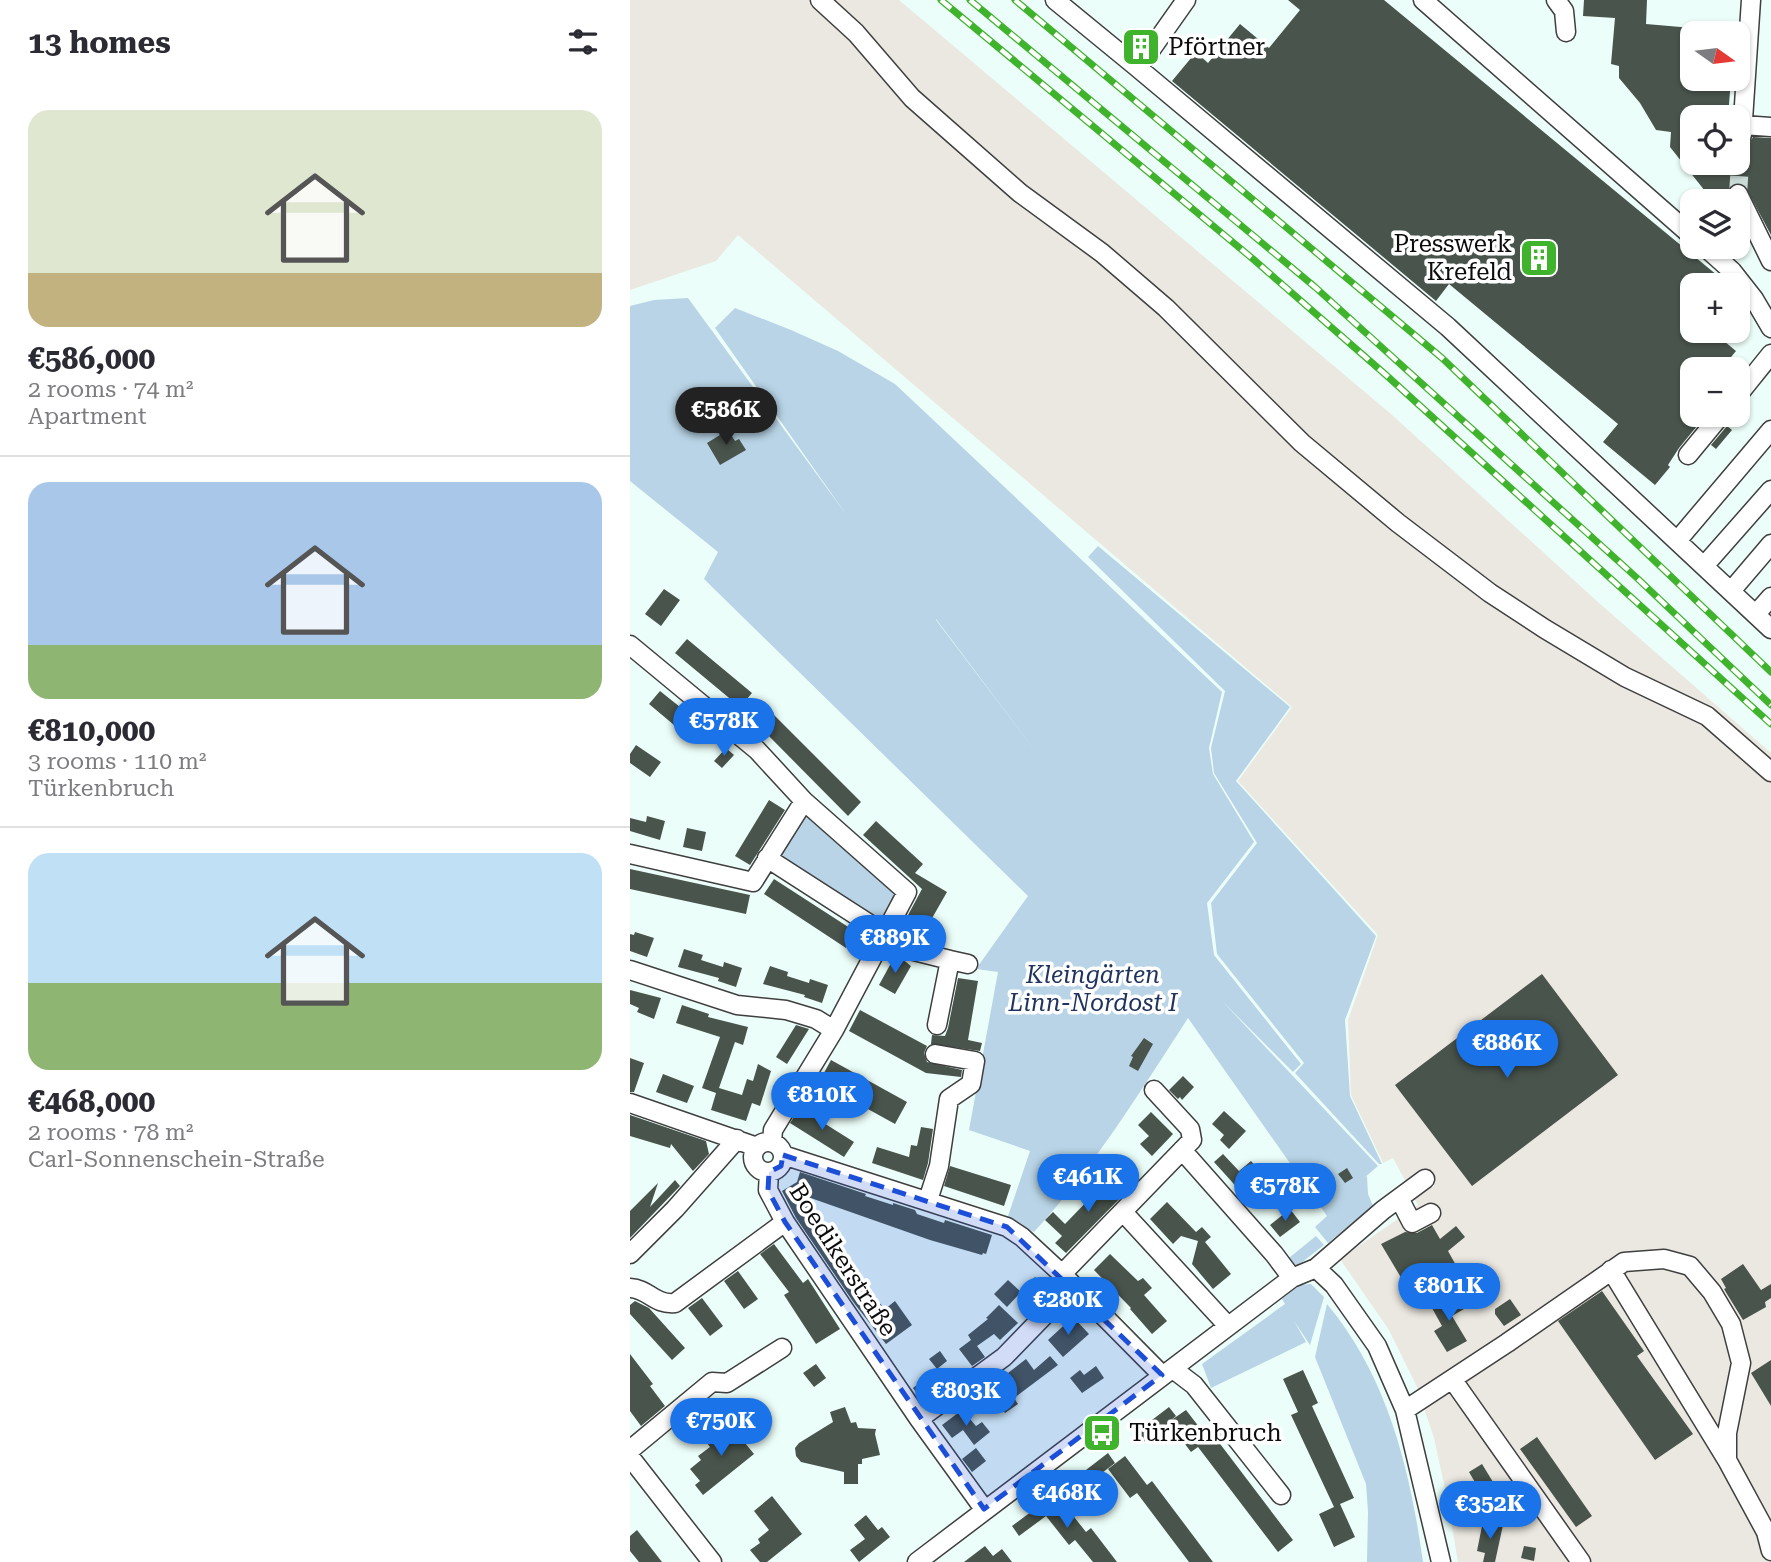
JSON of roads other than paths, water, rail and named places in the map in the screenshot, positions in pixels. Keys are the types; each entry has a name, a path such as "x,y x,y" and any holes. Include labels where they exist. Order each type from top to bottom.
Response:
{"street":[{"path":"820,0 856,33 912,98 1020,193 1102,253 1166,308 1302,443 1398,523 1490,593 1545,629 1625,677 1707,716 1771,772"},
{"path":"1055,0 1448,327 1771,629"},
{"path":"1132,64 1186,0"},
{"path":"1423,0 1680,225"},
{"path":"1556,0 1564,11 1566,32"},
{"path":"1751,0 1743,130 1771,127"},
{"path":"1750,218 1771,261"},
{"path":"1718,259 1732,271 1754,299 1771,328"},
{"path":"1750,380 1771,354"},
{"path":"1688,455 1711,427"},
{"path":"1677,541 1771,430"},
{"path":"1704,566 1771,490"},
{"path":"1731,591 1771,544"},
{"path":"1756,614 1771,597"},
{"path":"630,645 757,750 804,801 907,892 834,1030 773,1130 771,1148 781,1166 769,1172 759,1170 753,1156 771,1148"},
{"path":"630,854 752,882 804,801"},
{"path":"767,858 911,950 959,962 937,1025"},
{"path":"630,970 737,1005 786,1010 816,1019 834,1030"},
{"path":"928,1200 939,1166 949,1099 971,1084 975,1061 935,1054"},
{"path":"919,1419 1004,1357 1123,1212 1187,1145 1190,1129 1154,1090"},
{"path":"630,1103 1007,1227 1022,1237 1168,1372 1194,1385 1281,1494"},
{"path":"630,1254 675,1209 737,1139"},
{"path":"1187,1145 1292,1278"},
{"name":"Boedikerstraße","path":"769,1172 768,1190 785,1222 919,1419 984,1509"},
{"path":"917,1562 1292,1278 1316,1268 1425,1179"},
{"path":"1399,1198 1412,1223 1431,1213"},
{"path":"1123,1212 1228,1326"},
{"path":"630,1288 638,1289 663,1304 675,1303 785,1222"},
{"path":"1405,1410 1624,1262 1664,1259 1690,1266 1712,1292 1731,1324 1741,1363 1728,1424 1727,1460"},
{"path":"1316,1268 1334,1286 1377,1346 1405,1410 1441,1562"},
{"path":"1611,1270 1727,1460 1766,1532 1771,1551"},
{"path":"630,1450 712,1382 727,1383 782,1348"},
{"path":"1452,1379 1581,1562"},
{"path":"630,1457 712,1562"}],"tunnel":[{"path":"1738,189 1739,175"}],"railway":[{"path":"941,0 1253,259 1386,375 1771,724"},
{"path":"970,0 1315,287 1637,578 1771,705"},
{"path":"1015,0 1442,358 1771,672"}],"place":[{"name":"Pförtner","path":"1141,47"},
{"name":"Presswerk Krefeld","path":"1539,258"},
{"name":"Türkenbruch","path":"1102,1433"}],"park label":[{"name":"Kleingärten Linn-Nordost I","path":"1093,989"}]}
